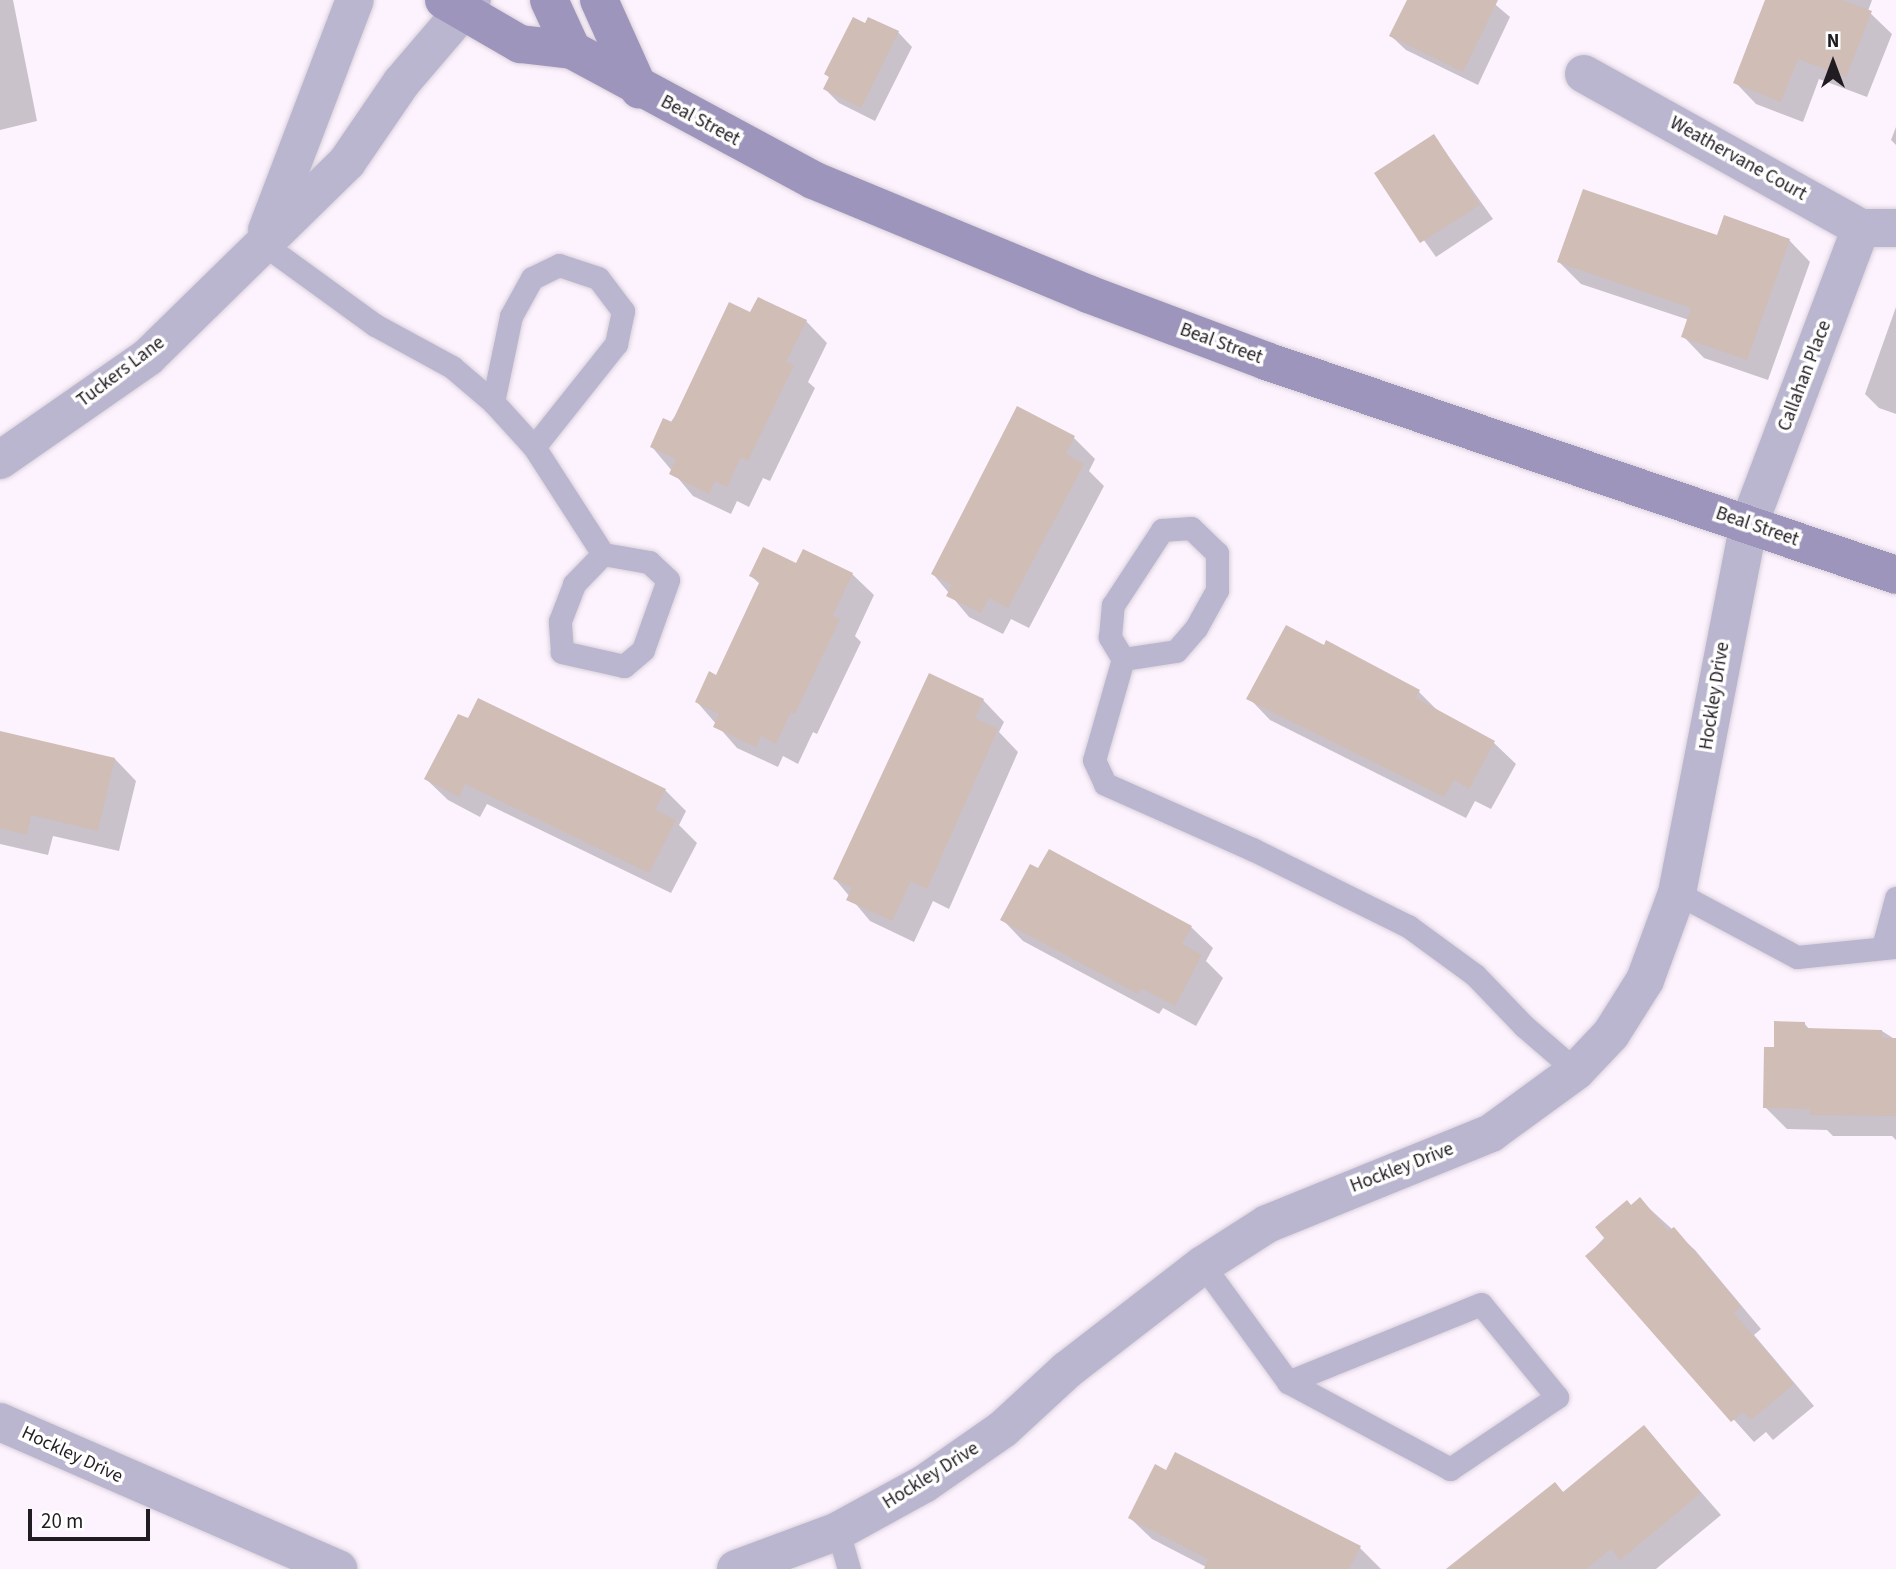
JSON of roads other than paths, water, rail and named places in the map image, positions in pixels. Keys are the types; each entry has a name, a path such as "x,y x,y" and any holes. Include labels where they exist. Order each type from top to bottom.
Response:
{"street":[{"name":"Tuckers Lane","path":"262,243 355,0"},
{"path":"550,0 572,50"},
{"path":"598,0 639,89"},
{"name":"Tuckers Lane","path":"0,460 148,356 347,162 460,3"},
{"name":"Beal Street","path":"460,3 520,44 572,50 639,89 813,180 1088,294 1266,361 1896,575"},
{"name":"Weathervane Court","path":"1584,74 1879,228"},
{"name":"Callahan Place","path":"1749,524 1879,228"},
{"name":"Hockley Drive","path":"736,1569 838,1531 925,1484 1003,1429 1067,1370 1203,1265 1267,1224 1491,1133 1576,1071 1611,1034 1645,980 1677,894 1724,636 1749,524"},
{"name":"Hockley Drive","path":"0,1422 338,1569"}],"lane":[{"path":"262,243 375,325 452,367 493,401 534,447 603,554 649,562 668,580 643,650 624,666 562,652 560,621 574,584 603,554"},
{"path":"493,401 511,316 532,278 559,265 598,278 623,311 616,344 534,447"},
{"path":"1124,659 1176,651 1196,628 1217,590 1217,554 1191,528 1162,530 1113,605 1110,637 1124,659 1094,760 1105,785 1252,849 1408,926 1475,975 1524,1026 1576,1071"},
{"path":"1677,894 1797,957 1857,953 1889,947 1896,898"},
{"path":"1203,1265 1288,1382 1450,1469 1557,1397 1481,1304 1288,1382"},
{"path":"838,1531 849,1569"}]}
